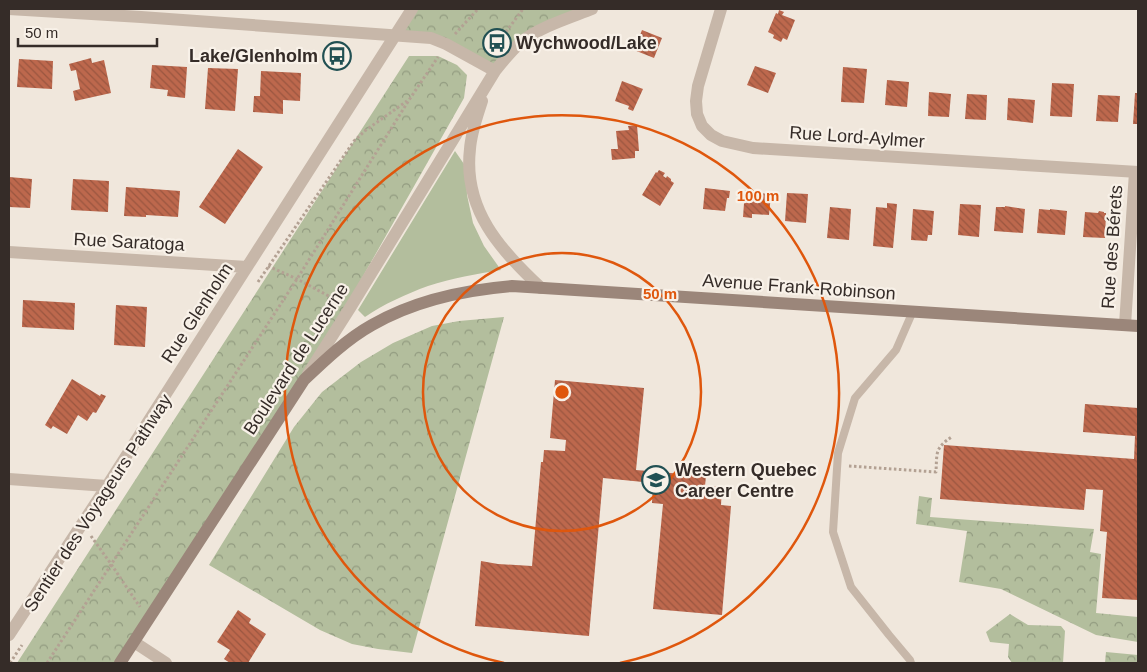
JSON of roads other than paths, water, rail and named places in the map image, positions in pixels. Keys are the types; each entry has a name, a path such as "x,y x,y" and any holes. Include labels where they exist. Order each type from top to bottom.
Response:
{"main road":[{"name":"Avenue Frank-Robinson","path":"304,380 325,360 356,336 392,314 420,303 454,294 512,286 1138,326"},
{"name":"Boulevard de Lucerne","path":"120,663 304,380"}],"street":[{"path":"9,9 431,38 446,44 495,71"},
{"name":"Rue Glenholm","path":"9,634 107,486 412,9"},
{"path":"541,288 503,250 480,215 472,194 468,171 470,149 482,101 495,71 510,52 538,32 592,9"},
{"name":"Rue Lord-Aylmer","path":"721,9 698,86 696,101 697,114 702,126 711,135 722,141 753,148 1137,172"},
{"name":"Boulevard de Lucerne","path":"304,380 495,71"},
{"name":"Rue des Bérets","path":"1125,325 1137,172"},
{"name":"Rue Saratoga","path":"9,252 250,262"},
{"path":"9,479 107,486"},
{"path":"134,642 166,663"}],"lane":[{"path":"911,663 851,587 833,532 836,465 855,398 896,350 913,311"}],"place":[{"name":"Wychwood/Lake","path":"497,43"},
{"name":"Lake/Glenholm","path":"337,56"},
{"name":"Western Quebec Career Centre","path":"656,480"}]}
